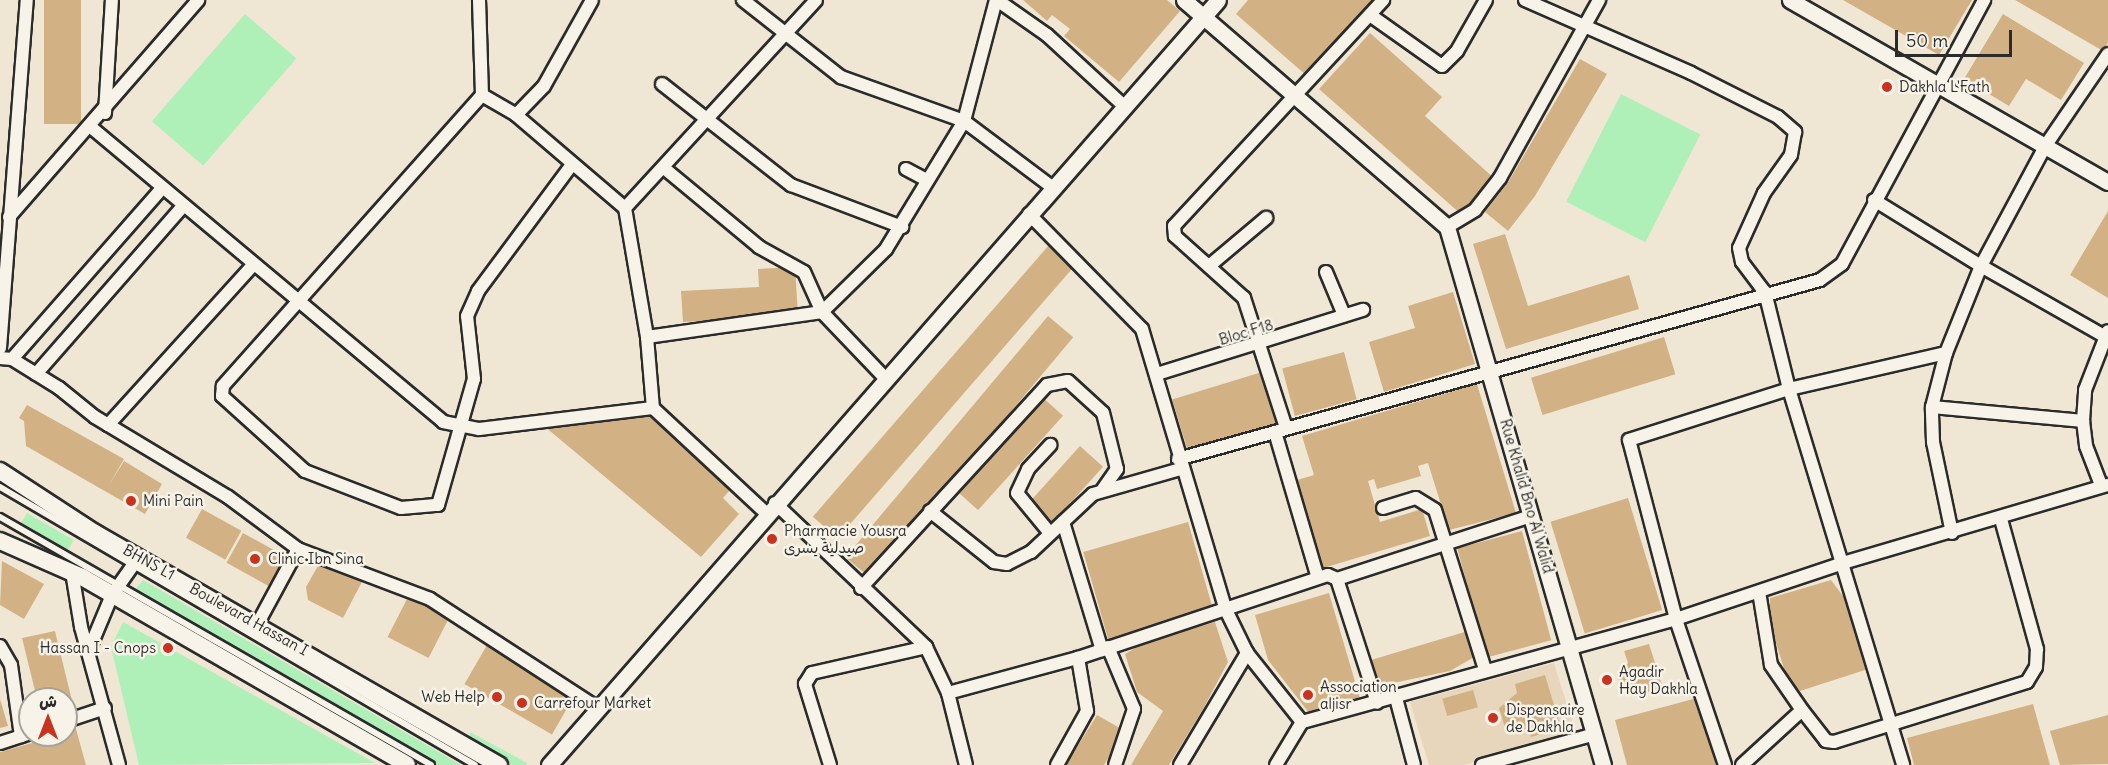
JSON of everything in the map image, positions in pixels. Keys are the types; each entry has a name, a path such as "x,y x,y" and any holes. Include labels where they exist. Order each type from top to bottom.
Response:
{"main road":[{"name":"Boulevard Hassan I","path":"0,471 135,562 258,623 499,765"},
{"path":"0,540 117,591 406,765"}],"street":[{"path":"0,348 27,0"},
{"path":"105,113 112,0"},
{"path":"9,217 92,128 198,0"},
{"path":"479,0 482,95 223,386 222,396 305,471 378,501 426,509 445,496 459,427 474,379 467,316 478,291 571,165"},
{"path":"516,114 544,86 592,0"},
{"path":"743,0 855,84 964,121 1052,187"},
{"path":"625,208 709,120 816,0"},
{"path":"647,337 822,312 902,227 927,180 964,121 996,0 1047,35 1124,106"},
{"path":"1184,0 1447,227 1475,210 1500,178 1599,0"},
{"path":"549,765 771,508 1218,0"},
{"path":"1317,575 1260,344 1244,298 1175,236 1173,226 1291,94 1383,0"},
{"path":"1370,15 1442,66 1458,51 1486,0"},
{"path":"1525,0 1691,73 1792,126 1796,141 1791,155 1741,238 1742,262 1765,292 1789,389 1846,562 1888,723 1903,765"},
{"path":"1790,0 1814,5 2108,182"},
{"path":"1103,489 1281,430 1831,273 1842,264 1938,81 1984,0"},
{"path":"1952,533 1933,442 1932,407 1946,353 1981,266 2046,145 2108,54"},
{"path":"662,84 800,190 902,227"},
{"path":"482,95 516,114 571,165 625,208 647,337 652,408"},
{"path":"92,128 182,207 254,264 297,304 436,416 459,427 652,408 771,508 926,647 948,693 966,765"},
{"path":"664,168 759,247 804,272 822,312 885,378"},
{"path":"906,169 927,180"},
{"path":"162,188 6,358 36,374 108,425 228,496 298,549 430,599 598,708"},
{"path":"1276,765 1302,722 1677,619 1846,562 2001,519 2104,485 2083,421 2085,390 2107,335 1981,266 1874,200"},
{"path":"36,374 182,207"},
{"path":"1029,214 1135,318 1157,374 1179,464 1225,608 1247,653 1302,722"},
{"path":"1209,266 1266,218"},
{"name":"Rue Khalid Bno Al Walid","path":"1447,227 1491,370 1531,516 1572,647 1603,765"},
{"path":"108,425 254,264"},
{"path":"1326,272 1344,315"},
{"name":"Bloc F18","path":"1157,374 1260,344 1363,310"},
{"path":"1725,765 1677,619 1629,440 1789,389 1946,353"},
{"path":"861,588 930,511 1035,395 1057,381 1078,385 1111,428 1117,470 1103,489 1049,532 1019,561 994,562 930,511"},
{"path":"1932,407 2083,421"},
{"path":"1049,532 1017,493 1028,469 1050,445"},
{"path":"1383,508 1409,499 1426,501 1435,510 1485,670"},
{"path":"948,693 1078,658 1317,575 1337,579 1444,541 1531,516"},
{"path":"1760,591 1771,665 1802,710 1829,742 2021,686 2034,671 2037,649 2001,519"},
{"path":"1063,522 1105,648 1134,709 1115,765"},
{"path":"258,623 298,549"},
{"path":"89,650 117,591 135,562"},
{"path":"72,572 89,650 119,765"},
{"path":"1337,579 1377,703"},
{"path":"0,646 11,665 18,698"},
{"path":"830,765 805,684 812,673 926,647"},
{"path":"1180,765 1247,653"},
{"path":"1057,765 1087,711 1078,658"},
{"path":"1396,698 1414,765"},
{"path":"78,717 105,708"},
{"path":"1742,765 1802,710"},
{"path":"1490,764 1595,734"},
{"path":"0,743 18,737"}],"lane":[{"name":"BHNS L1","path":"0,488 135,562 475,765"},
{"path":"0,517 117,591 431,765"}],"shaded area":[{"name":"Dispensaire de Dakhla","path":"1554,663 1576,734 1464,765 1429,765 1410,702"}],"green space":[{"path":"245,14 296,59 203,166 152,121"},
{"path":"1621,94 1700,134 1645,242 1566,202"},
{"path":"27,513 74,540 66,554 19,527"},
{"path":"143,580 461,765 433,765 131,595"},
{"path":"123,622 375,763 139,765 111,647"},
{"path":"470,732 527,763 526,765 512,765 469,742"}],"building":[{"path":"44,0 81,0 81,124 44,124"},
{"path":"1023,0 1167,0 1180,11 1119,82 1064,36 1070,29 1052,15 1047,21"},
{"path":"1248,0 1373,0 1307,76 1236,14"},
{"path":"1843,0 1972,0 1939,55"},
{"path":"2015,0 2108,0 2108,42 2103,51"},
{"path":"2003,14 2084,63 2061,100 2026,79 2009,106 1964,79"},
{"path":"1370,33 1442,97 1425,116 1495,179 1462,215 1319,89"},
{"path":"1580,59 1607,74 1535,196 1508,231 1485,212 1509,181"},
{"path":"2108,211 2108,298 2070,275"},
{"path":"1505,234 1528,306 1629,275 1639,309 1506,349 1473,244"},
{"path":"1049,245 1074,267 838,538 813,517"},
{"path":"795,267 798,315 683,322 681,291 759,287 758,269"},
{"path":"1453,292 1475,364 1384,392 1369,342 1415,328 1408,306"},
{"path":"1048,316 1073,337 871,579 846,557"},
{"path":"1664,337 1675,374 1542,415 1531,378"},
{"path":"1344,352 1357,399 1295,416 1282,369"},
{"path":"1262,372 1277,423 1188,450 1172,399"},
{"path":"1477,384 1516,513 1449,530 1428,463 1418,466 1421,476 1377,489 1374,479 1368,481 1380,522 1422,509 1430,536 1320,569 1294,481 1314,475 1302,436"},
{"path":"1040,395 1063,416 978,510 955,489"},
{"path":"27,405 124,459 109,485 124,461 162,484 145,514 26,446 24,421 19,418"},
{"path":"651,415 731,489 723,498 739,514 701,557 544,426"},
{"path":"1080,446 1103,467 1052,523 1029,502"},
{"path":"1628,498 1662,610 1585,634 1551,522"},
{"path":"202,509 241,531 225,560 186,538"},
{"path":"1188,522 1214,611 1109,641 1083,552"},
{"path":"1522,531 1551,640 1487,657 1457,548"},
{"name":"Clinic Ibn Sina","path":"243,533 285,556 268,586 227,563"},
{"path":"2,561 44,584 24,619 0,605"},
{"path":"319,564 365,576 343,618 308,600 306,587"},
{"path":"1831,580 1846,600 1868,669 1800,691 1786,675 1770,624 1770,598"},
{"path":"1329,593 1361,702 1313,718 1268,660 1255,615"},
{"path":"408,597 449,618 429,658 388,637"},
{"path":"1215,622 1228,662 1203,709 1169,765 1131,765 1163,711 1137,692 1125,654 1145,642"},
{"path":"55,631 69,687 34,687 22,638"},
{"path":"1468,631 1476,656 1450,671 1379,686 1371,660"},
{"path":"1649,644 1663,688 1638,696 1636,687 1620,684 1617,675 1628,663 1624,651"},
{"path":"487,645 574,695 552,734 464,684"},
{"path":"1545,675 1561,728 1531,737 1529,730 1505,728 1499,708 1517,693 1515,684"},
{"path":"1473,690 1478,707 1447,716 1442,699"},
{"path":"1697,698 1716,765 1627,765 1615,720"},
{"path":"0,699 8,726 0,728"},
{"path":"2033,704 2050,765 1914,765 1907,738"},
{"path":"1097,715 1125,731 1116,746 1104,765 1066,765"},
{"path":"2108,715 2108,764 2060,765 2050,731"},
{"path":"78,736 86,765 0,765 0,752 18,747 78,747"}],"place":[{"name":"Dakhla L'Fath","path":"1887,87"},
{"name":"Mini Pain","path":"131,501"},
{"name":"Pharmacie Yousra صيدلية يسرى","path":"772,539"},
{"name":"Clinic Ibn Sina","path":"255,559"},
{"name":"Hassan I - Cnops","path":"168,648"},
{"name":"Agadir Hay Dakhla","path":"1607,680"},
{"name":"Association aljisr","path":"1308,695"},
{"name":"Web Help","path":"497,697"},
{"name":"Carrefour Market","path":"522,703"},
{"name":"Dispensaire de Dakhla","path":"1493,718"}]}
